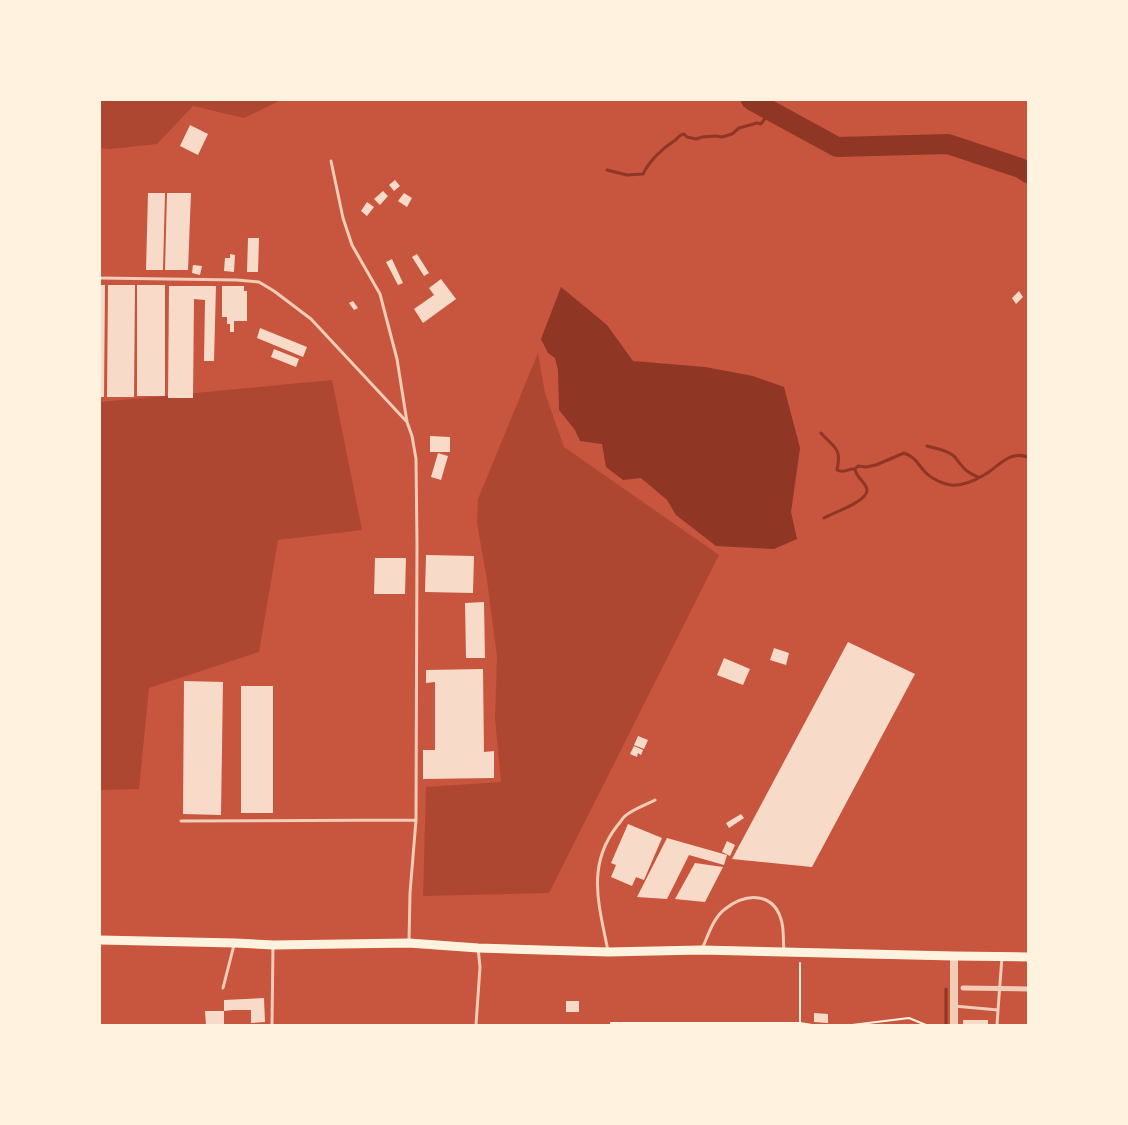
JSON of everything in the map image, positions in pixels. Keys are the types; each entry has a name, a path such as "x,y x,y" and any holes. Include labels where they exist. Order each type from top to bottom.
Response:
{"main road":[{"path":"100,940 273,944 409,943 478,948 608,952 701,950 1028,957"}],"street":[{"path":"954,956 954,1025"},
{"path":"963,988 1028,989"}],"lane":[{"path":"331,161 343,218 350,238 380,294 397,360 407,422 412,436 416,459 416,820 410,893 409,943"},
{"path":"100,278 259,282 274,291 311,320 407,422"},
{"path":"608,952 598,896 597,878 600,858 609,837 625,816 655,800"},
{"path":"181,821 416,820"},
{"path":"701,950 715,921 724,910 738,902 753,897 766,899 776,909 782,924 784,953"},
{"path":"223,988 234,943"},
{"path":"272,1025 273,944"},
{"path":"476,1025 480,967 478,948"},
{"path":"997,1025 1002,957"},
{"path":"954,1006 998,1010"}],"path":[{"path":"800,953 800,1023"},
{"path":"852,1025 909,1018 926,1025"},
{"path":"611,1025 610,1022 800,1023 812,1025"}],"shaded area":[{"path":"100,100 281,100 244,118 193,106 157,144 110,149 100,148"},
{"path":"561,287 607,325 633,361 705,367 753,376 784,387 800,448 791,512 797,539 774,549 716,546 676,515 667,500 641,478 623,480 606,467 602,444 580,441 575,430 559,410 558,370 555,358 548,353 541,339"},
{"path":"538,353 545,393 564,447 719,555 549,893 423,896 426,787 501,782 495,718 497,657 477,523 478,499"},
{"path":"332,380 362,530 278,540 259,652 149,688 139,789 100,790 100,402"}],"building":[{"path":"190,125 208,134 198,155 180,146"},
{"path":"395,180 400,186 394,191 389,185"},
{"path":"383,191 388,196 380,205 374,199"},
{"path":"148,193 165,193 163,270 146,270"},
{"path":"167,193 191,193 188,270 165,270"},
{"path":"404,193 412,198 407,207 398,201"},
{"path":"367,202 374,207 367,216 361,211"},
{"path":"248,238 259,238 258,272 247,272"},
{"path":"230,254 235,255 234,272 224,271 225,258 230,258"},
{"path":"417,254 429,273 424,276 412,257"},
{"path":"392,259 403,283 398,285 386,262"},
{"path":"193,265 202,266 200,275 192,273"},
{"path":"441,279 456,299 423,323 414,309 434,295 429,288"},
{"path":"100,285 105,285 104,397 100,397"},
{"path":"108,285 135,285 134,397 107,397"},
{"path":"137,285 165,285 165,396 137,396"},
{"path":"169,286 216,286 214,361 204,361 205,300 194,299 193,398 168,398"},
{"path":"222,286 244,286 244,291 247,291 247,321 234,321 234,332 230,332 230,324 227,324 227,317 222,317"},
{"path":"1019,291 1023,297 1016,304 1012,298"},
{"path":"353,301 358,308 354,310 349,303"},
{"path":"260,328 307,347 303,357 257,338"},
{"path":"274,349 299,359 296,367 271,357"},
{"path":"430,436 450,437 450,452 430,452"},
{"path":"438,453 448,456 441,480 431,477"},
{"path":"426,555 474,556 473,593 425,592"},
{"path":"375,558 406,558 405,594 374,594"},
{"path":"484,602 485,658 466,658 465,603"},
{"path":"848,642 915,674 812,867 732,859"},
{"path":"774,648 789,653 786,665 770,660"},
{"path":"724,658 750,669 743,685 717,675"},
{"path":"483,669 484,752 494,751 494,778 423,779 423,750 435,750 435,682 426,683 426,670"},
{"path":"184,681 223,682 221,815 183,814"},
{"path":"241,686 273,686 273,813 241,813"},
{"path":"638,736 648,740 644,749 634,745"},
{"path":"634,746 643,750 641,755 638,753 637,757 630,754"},
{"path":"741,814 744,818 729,828 726,823"},
{"path":"628,824 662,838 644,880 636,877 632,886 611,877 616,865 611,863"},
{"path":"667,838 727,855 724,865 689,855 667,899 637,897"},
{"path":"727,841 735,845 730,856 722,852"},
{"path":"695,863 723,867 705,902 675,899"},
{"path":"264,998 265,1022 251,1023 251,1010 224,1011 224,1000"},
{"path":"566,1001 579,1001 579,1012 566,1012"},
{"path":"205,1011 224,1011 224,1025 206,1025"},
{"path":"814,1013 828,1014 828,1023 814,1022"},
{"path":"963,1020 988,1020 988,1025 963,1025"}],"waterway":[{"path":"751,100 837,147 948,144 1020,168 1028,173"},
{"path":"607,170 627,175 643,174 657,155 681,135 684,134 687,137 696,139 702,137 722,137 732,134 739,128 757,123 761,124 766,117 770,103"},
{"path":"821,433 838,452 837,470 855,469"},
{"path":"927,446 951,454 967,471 978,477"},
{"path":"824,518 856,503 866,494 867,487 857,475 855,469 858,466 876,465 904,453 914,459 931,477 945,484 955,485 964,484 976,479 1009,458 1021,455 1028,457"},
{"path":"946,989 946,1025"}]}
